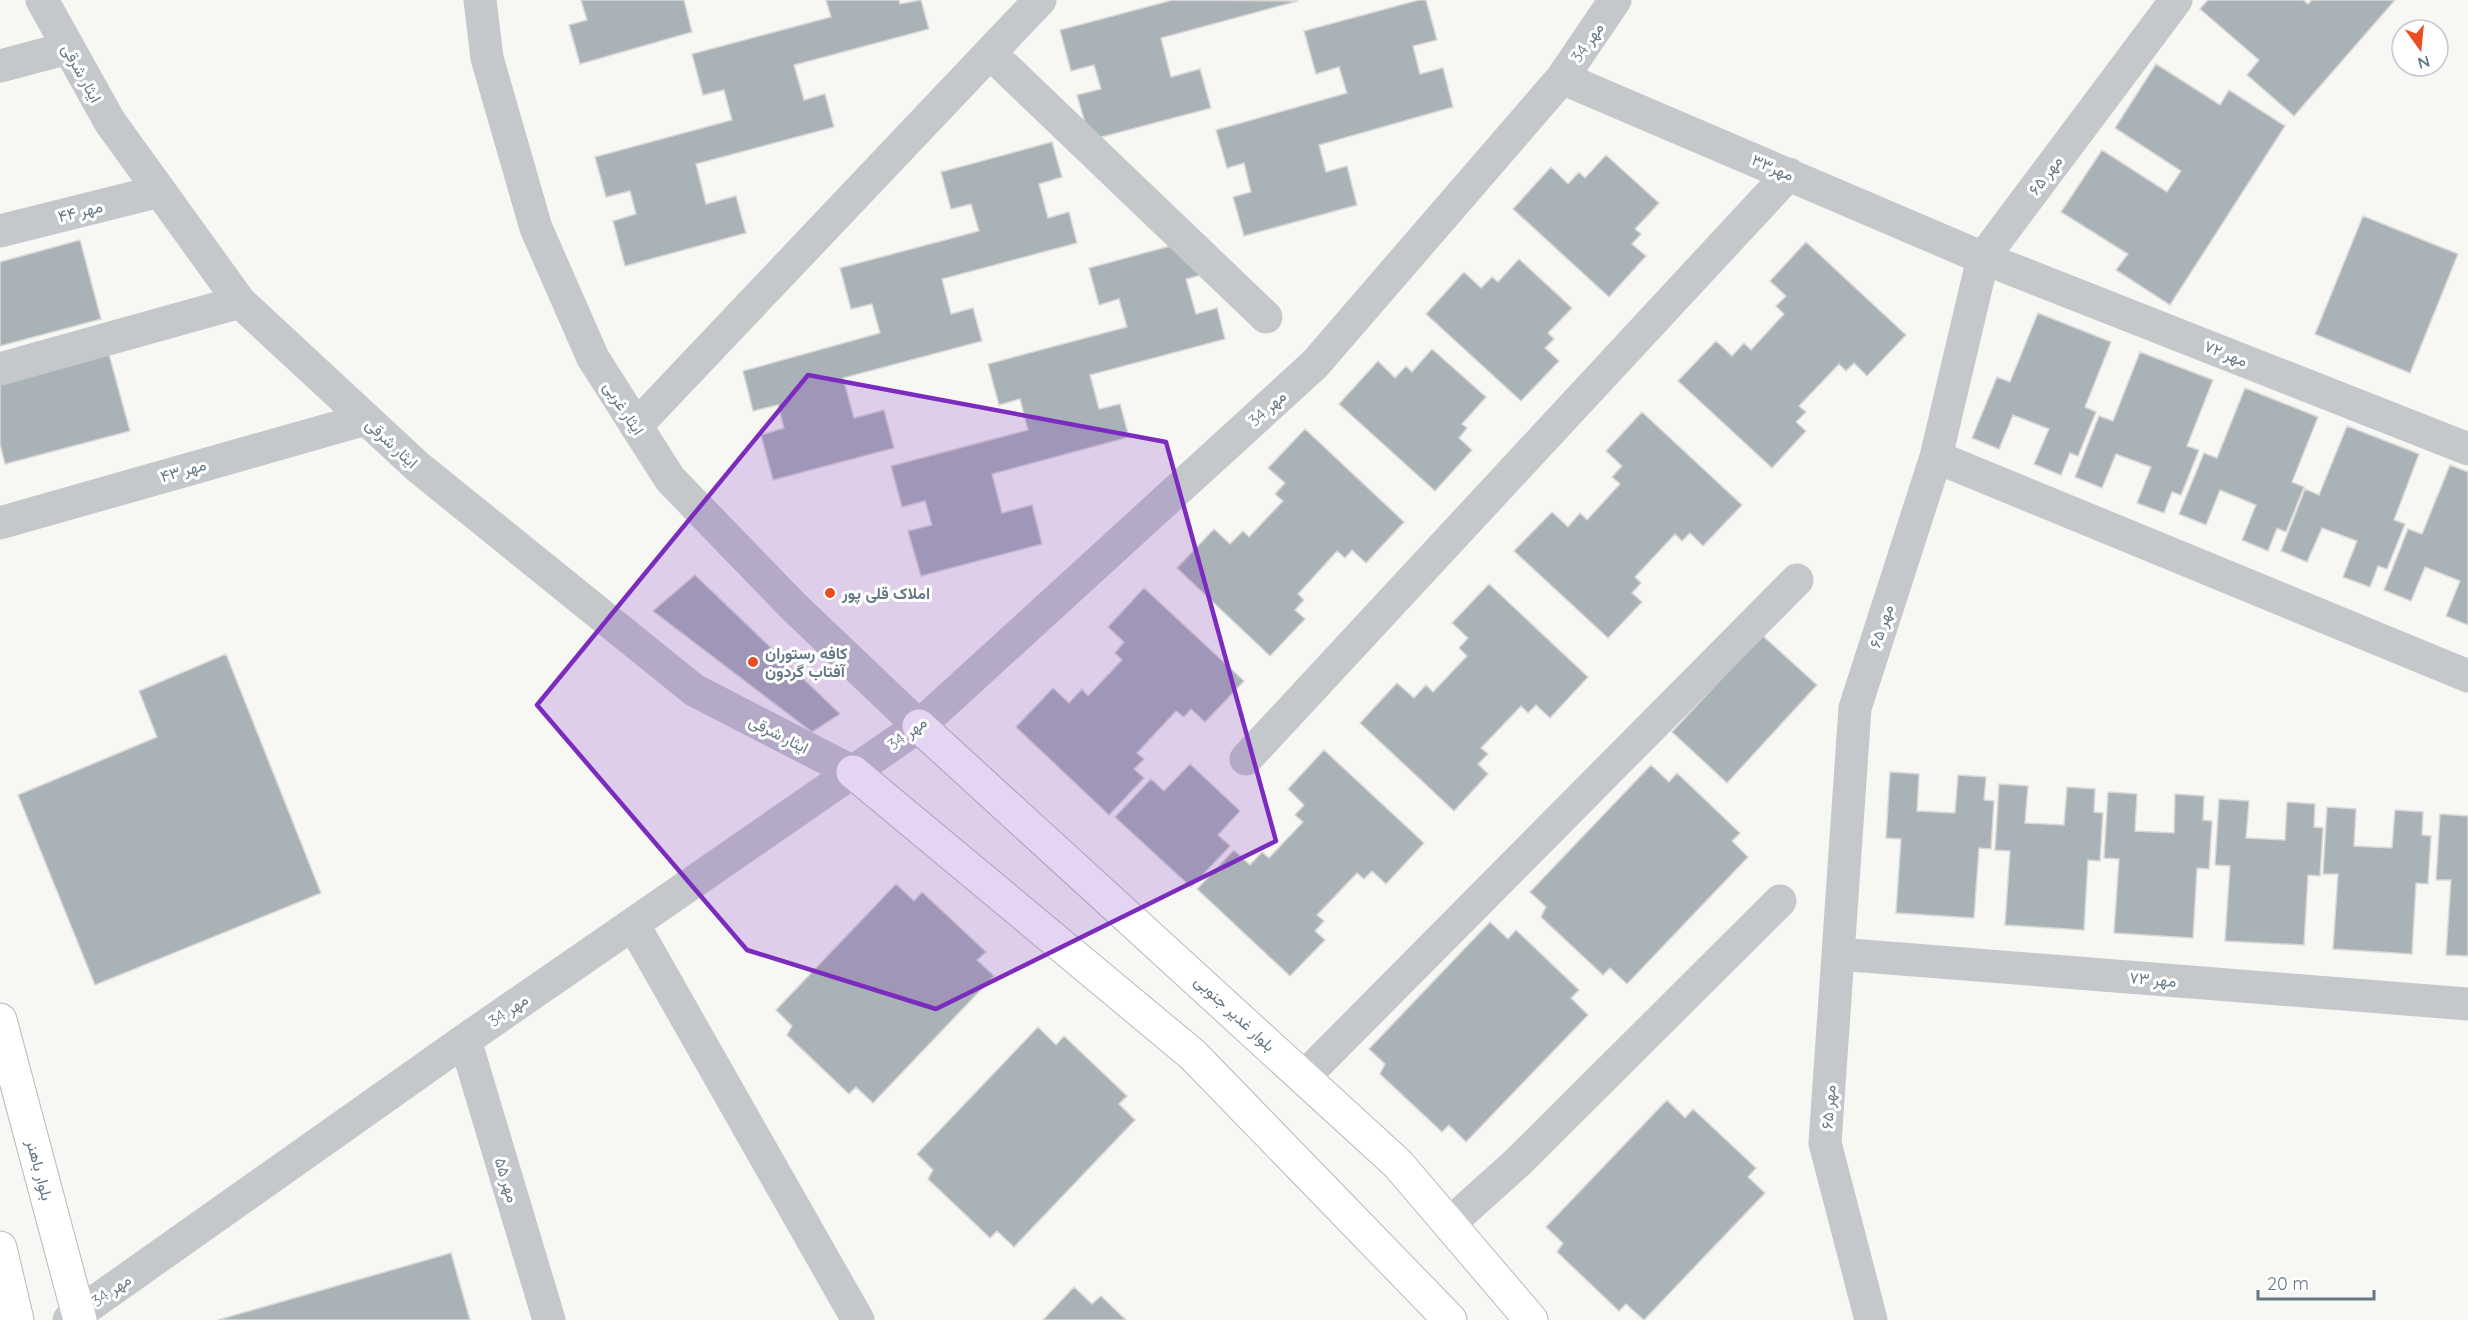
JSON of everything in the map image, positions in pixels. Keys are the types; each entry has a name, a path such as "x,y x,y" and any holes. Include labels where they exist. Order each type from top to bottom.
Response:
{"main road":[{"name":"بلوار غدیر جنوبی","path":"919,726 1398,1164 1531,1320"},
{"path":"853,772 1193,1055 1450,1320"},
{"name":"بلوار باهنر","path":"0,1020 76,1318"},
{"path":"0,1248 17,1320"}],"street":[{"name":"ایثار شرقی","path":"42,0 110,122 240,302 418,467 694,690 853,772"},
{"name":"ایثار غربی","path":"480,0 487,58 536,228 593,358 670,479 794,607 919,726"},
{"path":"636,426 1040,0"},
{"name":"مهر 34","path":"76,1318 465,1040 919,726 1315,364 1562,78 1616,0"},
{"name":"مهر ۶۵","path":"1871,1320 1825,1143 1855,708 1936,457 1983,258 2176,0"},
{"path":"0,66 68,48"},
{"path":"990,53 1266,316"},
{"name":"مهر۳۳","path":"1562,78 1983,258"},
{"path":"1246,759 1789,174"},
{"name":"مهر ۴۴","path":"0,231 160,192"},
{"name":"مهر ۷۲","path":"1983,258 2468,449"},
{"path":"0,369 240,302"},
{"name":"مهر ۴۳","path":"0,523 366,419"},
{"path":"1936,457 2468,676"},
{"path":"1304,1077 1797,580"},
{"path":"1449,1224 1518,1162 1780,901"},
{"path":"633,924 858,1320"},
{"name":"مهر ۷۳","path":"1838,954 2468,1004"},
{"name":"مهر ۵۵","path":"465,1040 549,1320"}],"highlighted area":[{"path":"808,375 1166,442 1276,841 936,1009 747,950 537,705"}],"building":[{"path":"581,0 684,0 692,32 580,64 569,25 587,20"},
{"path":"826,0 899,0 900,4 921,0 929,29 794,65 804,100 825,94 834,127 696,164 706,204 736,196 746,233 625,266 613,221 636,214 630,191 606,197 595,157 732,120 724,90 703,95 692,54 831,17"},
{"path":"1173,0 1298,1 1161,38 1171,77 1200,69 1211,108 1090,140 1077,95 1101,89 1094,65 1071,71 1060,30"},
{"path":"1426,0 1437,40 1413,46 1420,74 1443,68 1453,107 1319,145 1326,172 1347,166 1357,205 1244,236 1233,197 1251,192 1244,163 1227,168 1216,130 1347,93 1339,67 1316,74 1304,31"},
{"path":"2208,0 2303,0 2308,4 2312,0 2395,0 2294,116 2247,75 2259,60 2200,9"},
{"path":"2156,64 2220,105 2229,90 2285,126 2170,305 2116,270 2128,254 2061,212 2102,150 2167,192 2181,171 2115,128"},
{"path":"1052,142 1062,177 1039,184 1048,218 1069,212 1077,243 942,279 951,314 973,308 982,341 843,378 854,418 884,410 894,448 773,480 761,435 784,428 778,405 753,411 743,371 880,333 872,304 851,309 840,268 979,231 971,204 951,209 941,172"},
{"path":"1606,155 1659,203 1635,229 1641,234 1632,244 1646,256 1609,297 1513,209 1551,167 1568,184 1579,172 1585,178"},
{"path":"2363,216 2458,254 2410,373 2315,334"},
{"path":"1200,238 1209,273 1186,279 1196,314 1217,308 1225,339 1090,375 1099,409 1120,404 1129,437 992,474 1002,513 1032,505 1042,544 921,576 908,531 932,525 925,501 902,507 891,466 1028,430 1020,399 999,405 988,364 1127,327 1119,299 1099,305 1089,268"},
{"path":"80,240 101,319 0,346 0,262"},
{"path":"1806,242 1906,335 1867,376 1854,363 1846,371 1839,364 1799,406 1806,412 1796,422 1806,431 1772,468 1678,381 1716,341 1732,356 1744,343 1751,350 1784,314 1776,306 1786,296 1770,281"},
{"path":"1519,259 1572,308 1548,333 1554,339 1545,348 1559,361 1521,401 1426,314 1464,272 1481,288 1492,277 1498,282"},
{"path":"2038,313 2111,342 2085,407 2096,412 2078,456 2070,453 2061,475 2034,464 2049,429 2013,415 1999,449 1972,438 1997,377 2010,382"},
{"path":"1432,349 1486,397 1462,424 1467,428 1459,438 1472,450 1435,491 1339,404 1378,361 1395,378 1406,366 1412,372"},
{"path":"108,351 130,431 5,464 0,444 0,381"},
{"path":"2140,352 2213,380 2187,446 2199,450 2181,495 2172,492 2164,513 2137,503 2151,467 2116,454 2102,488 2075,477 2099,416 2113,421"},
{"path":"2245,388 2318,417 2292,482 2304,487 2286,532 2277,528 2268,551 2242,540 2256,505 2220,490 2206,525 2179,514 2204,453 2217,458"},
{"path":"1642,412 1742,505 1703,546 1690,533 1682,541 1675,534 1635,577 1641,583 1632,593 1642,602 1608,638 1514,551 1552,512 1568,527 1580,513 1587,520 1620,484 1612,477 1622,466 1606,451"},
{"path":"2347,426 2419,454 2394,520 2405,524 2387,569 2378,566 2370,587 2343,577 2357,541 2322,528 2307,562 2281,551 2305,489 2319,495"},
{"path":"1305,429 1404,522 1366,563 1352,550 1345,558 1337,551 1298,594 1304,600 1295,610 1305,619 1270,656 1177,568 1214,529 1230,544 1243,531 1249,537 1283,501 1275,494 1285,483 1268,468"},
{"path":"2450,465 2468,472 2468,625 2446,616 2460,581 2425,567 2411,601 2384,590 2408,529 2422,534"},
{"name":"کافه رستوران آفتاب گردون","path":"695,575 840,714 812,732 653,611"},
{"path":"1489,584 1588,677 1550,718 1536,705 1528,713 1521,706 1481,748 1488,754 1478,764 1488,774 1454,811 1360,723 1397,683 1414,698 1426,685 1433,692 1467,656 1459,648 1468,638 1452,623"},
{"path":"1144,588 1244,681 1205,722 1191,709 1184,717 1176,711 1137,753 1144,759 1134,769 1144,778 1109,815 1016,727 1053,688 1069,703 1082,689 1088,696 1122,660 1115,653 1124,642 1108,627"},
{"path":"1762,635 1817,685 1727,783 1672,732"},
{"path":"226,654 321,893 95,985 18,795 157,737 139,691"},
{"path":"1324,750 1424,843 1386,884 1372,871 1364,879 1357,873 1317,915 1324,921 1315,931 1325,940 1290,976 1197,889 1234,850 1250,865 1262,852 1269,858 1303,822 1295,815 1304,805 1288,789"},
{"path":"1190,764 1240,811 1218,835 1230,846 1191,887 1115,817 1151,779 1164,791"},
{"path":"1651,765 1669,782 1677,773 1740,833 1732,841 1748,857 1627,984 1610,968 1603,975 1541,917 1546,907 1530,892"},
{"path":"1890,772 1919,774 1917,811 1955,813 1958,775 1986,777 1984,800 1994,801 1991,849 1979,848 1974,918 1896,913 1901,839 1886,838"},
{"path":"1999,784 2028,786 2025,823 2064,825 2067,787 2095,789 2094,812 2103,813 2100,861 2088,860 2084,930 2005,925 2010,851 1995,850"},
{"path":"2108,792 2137,794 2135,831 2174,833 2175,794 2204,796 2203,820 2212,821 2209,869 2197,868 2193,938 2114,933 2119,859 2104,858"},
{"path":"2219,799 2249,801 2246,838 2285,840 2287,802 2315,804 2314,827 2323,828 2320,876 2308,875 2304,945 2225,941 2230,866 2215,865"},
{"path":"2327,807 2356,809 2354,846 2392,848 2395,810 2423,812 2422,835 2431,836 2428,884 2416,883 2412,954 2333,949 2338,874 2323,874"},
{"path":"2440,814 2468,816 2468,956 2446,955 2451,880 2436,880"},
{"path":"896,884 914,901 922,892 986,952 977,960 994,976 873,1103 856,1087 849,1094 787,1035 792,1026 776,1010"},
{"path":"1490,922 1508,939 1516,930 1579,990 1571,998 1588,1015 1466,1142 1449,1125 1442,1132 1380,1074 1385,1064 1369,1049"},
{"path":"1038,1027 1056,1045 1064,1036 1127,1096 1119,1104 1135,1120 1014,1247 997,1231 990,1238 928,1179 933,1170 917,1154"},
{"path":"1667,1100 1685,1118 1693,1109 1756,1168 1748,1177 1765,1193 1644,1320 1626,1304 1619,1311 1557,1252 1563,1243 1546,1227"},
{"path":"451,1253 470,1320 218,1320"},
{"path":"1074,1287 1092,1304 1101,1296 1126,1320 1043,1320"}],"place":[{"name":"املاک قلی پور","path":"830,593"},
{"name":"کافه رستوران آفتاب گردون","path":"753,662"}]}
